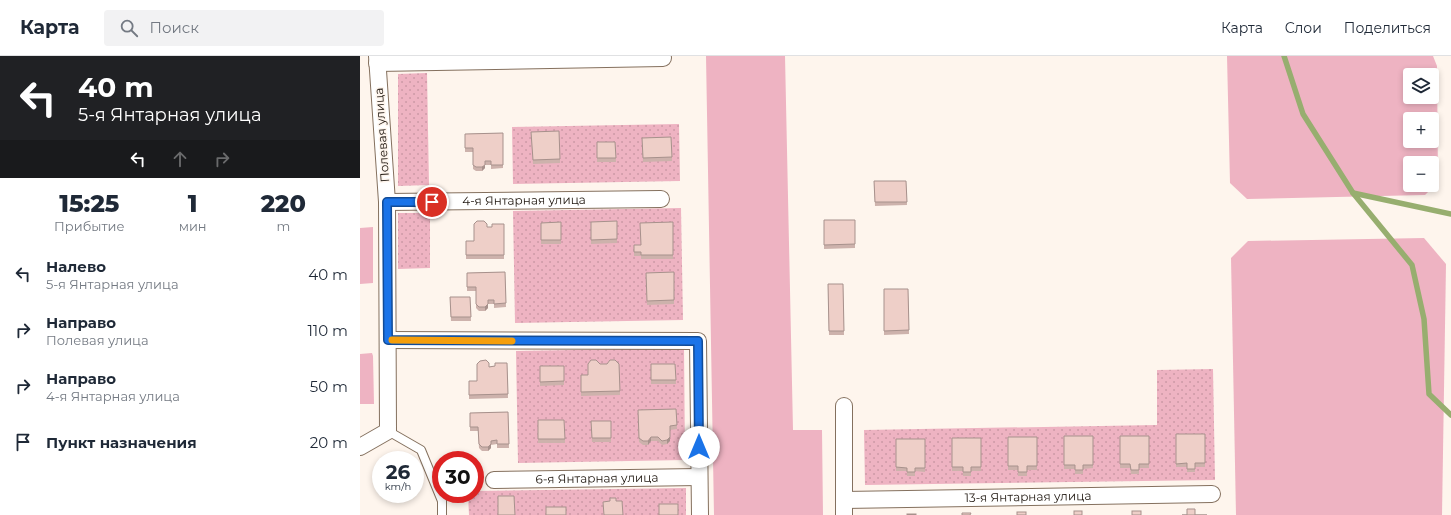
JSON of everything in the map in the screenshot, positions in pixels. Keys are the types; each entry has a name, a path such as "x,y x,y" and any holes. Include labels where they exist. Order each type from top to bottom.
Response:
{"street":[{"path":"377,59 663,58"},
{"name":"Полевая улица","path":"377,59 387,202 388,431"},
{"name":"4-я Янтарная улица","path":"387,202 661,200"},
{"path":"388,340 698,341 700,515"},
{"path":"844,406 844,508"},
{"path":"360,447 388,431"},
{"name":"6-я Янтарная улица","path":"494,480 699,478"},
{"name":"13-я Янтарная улица","path":"844,508 1212,494"}],"lane":[{"path":"388,431 421,450 442,501 442,515"}],"shaded area":[{"path":"706,56 785,56 793,430 822,430 823,515 714,515"},
{"path":"1227,56 1433,56 1437,68 1403,68 1403,104 1437,104 1437,112 1403,112 1403,148 1438,148 1438,156 1403,156 1403,192 1428,192 1425,195 1247,199 1230,183"},
{"path":"427,73 429,185 398,186 398,74"},
{"path":"679,124 680,181 513,184 512,127"},
{"path":"681,208 683,320 515,323 513,211"},
{"path":"398,213 430,213 430,268 398,269"},
{"path":"373,227 373,283 360,284 360,228"},
{"path":"1424,238 1446,264 1442,515 1236,515 1231,258 1248,241"},
{"path":"684,348 685,460 518,463 516,351"},
{"path":"372,353 374,404 360,404 360,354"},
{"path":"1213,369 1215,480 865,485 864,430 1157,425 1157,370"},
{"path":"686,488 686,515 469,515 468,503 484,503 484,491"}],"building":[{"path":"559,131 560,159 533,160 531,132"},
{"path":"503,133 503,165 491,165 491,161 485,161 485,165 482,167 476,167 473,165 473,148 465,148 465,134"},
{"path":"671,137 672,157 643,158 642,138"},
{"path":"597,142 615,142 616,158 597,158"},
{"path":"874,181 906,181 907,202 875,202"},
{"path":"824,220 855,220 855,244 824,245"},
{"path":"477,221 484,221 487,224 487,227 492,227 492,224 504,224 504,255 466,255 466,241 474,241 474,224"},
{"path":"617,221 617,239 591,240 591,222"},
{"path":"561,222 561,240 541,240 541,223"},
{"path":"673,222 673,255 641,255 641,252 634,252 634,245 641,245 640,223"},
{"path":"505,272 506,303 494,304 494,300 488,300 488,304 485,307 479,307 476,304 476,287 467,287 467,273"},
{"path":"674,272 674,300 647,301 646,273"},
{"path":"828,284 843,284 844,331 829,331"},
{"path":"884,289 908,289 909,330 884,331"},
{"path":"450,297 470,297 471,317 451,317"},
{"path":"486,360 489,363 489,367 495,366 495,363 507,363 508,394 469,395 469,381 477,381 477,364 480,361"},
{"path":"591,360 596,360 600,364 607,364 610,360 615,360 619,364 620,391 581,392 581,375 588,375 588,364"},
{"path":"651,364 675,364 676,380 651,380"},
{"path":"540,366 564,366 564,381 540,382"},
{"path":"676,409 677,425 670,426 670,437 667,440 662,441 658,437 651,437 648,441 643,441 639,438 638,410"},
{"path":"508,412 509,444 497,444 497,440 491,441 491,444 488,447 482,447 479,444 478,427 470,427 470,413"},
{"path":"538,420 564,420 565,439 538,439"},
{"path":"591,421 611,421 611,438 592,438"},
{"path":"1176,434 1205,434 1205,463 1195,463 1195,469 1187,469 1187,463 1176,464"},
{"path":"1064,436 1093,436 1093,465 1083,465 1083,470 1075,470 1075,465 1064,465"},
{"path":"1120,436 1149,436 1149,464 1139,464 1139,470 1131,470 1130,464 1120,464"},
{"path":"1008,437 1037,437 1037,466 1027,466 1027,472 1018,472 1018,466 1008,466"},
{"path":"952,438 981,438 981,467 971,467 971,472 963,472 963,467 952,467"},
{"path":"896,439 925,439 925,468 915,468 915,472 907,472 907,468 896,467"},
{"path":"498,496 514,496 515,515 498,515"},
{"path":"610,498 616,498 616,501 622,501 623,515 604,515 603,502 610,501"},
{"path":"659,504 678,504 678,515 659,515"},
{"path":"546,507 566,507 566,515 546,515"},
{"path":"1187,509 1195,509 1195,515 1187,515"},
{"path":"1074,511 1082,511 1082,515 1074,515"},
{"path":"1132,511 1141,511 1141,515 1132,515"},
{"path":"1017,512 1026,512 1026,515 1017,515"},
{"path":"962,513 971,513 970,515 962,515"}],"waterway":[{"path":"1284,56 1303,114 1353,193 1412,265 1424,319 1429,394 1451,415"},
{"path":"1353,193 1451,214"}],"slow traffic":[{"path":"392,340 512,341"}],"route":[{"path":"432,202 387,202 388,340 698,341 699,447"}]}
